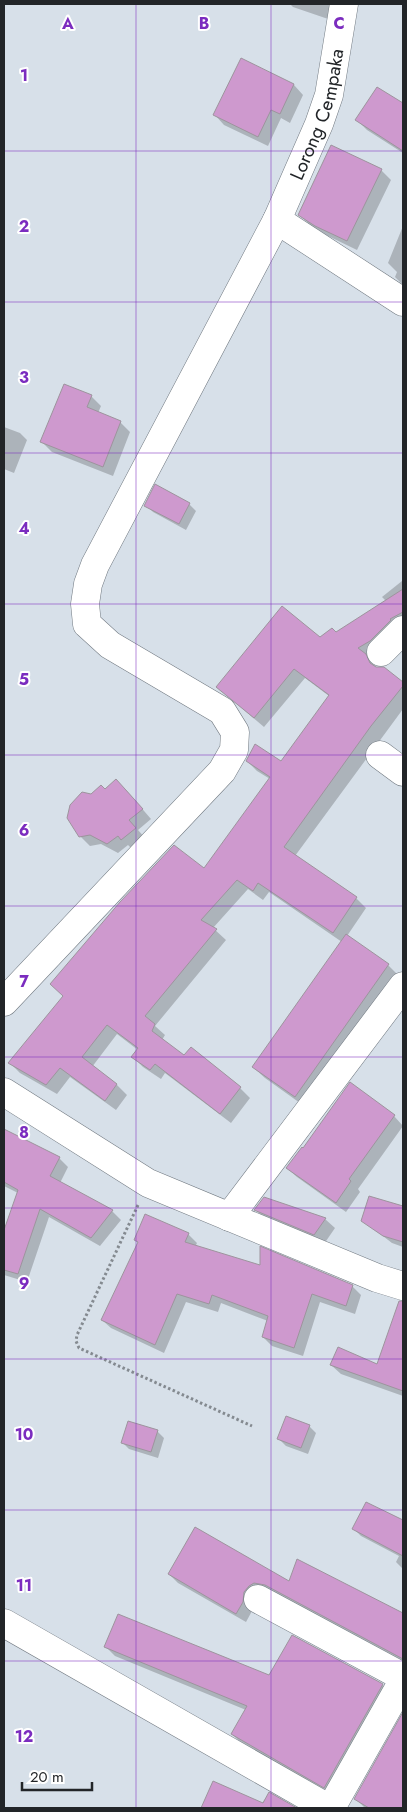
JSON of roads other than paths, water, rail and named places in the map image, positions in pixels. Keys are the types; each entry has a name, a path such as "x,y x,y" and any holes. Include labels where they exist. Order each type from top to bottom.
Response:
{"street":[{"name":"Lorong Cempaka","path":"4,1002 222,771 234,750 235,732 222,711 110,645 88,624 85,604 88,584 96,565 277,220 319,124 329,95 344,4"},
{"path":"277,220 403,302"},
{"path":"381,652 403,630"},
{"path":"380,755 403,772"},
{"path":"229,1217 403,986"},
{"path":"4,1092 148,1183 377,1278 403,1286"},
{"path":"258,1599 403,1677"},
{"path":"4,1623 329,1808 403,1681"}]}
